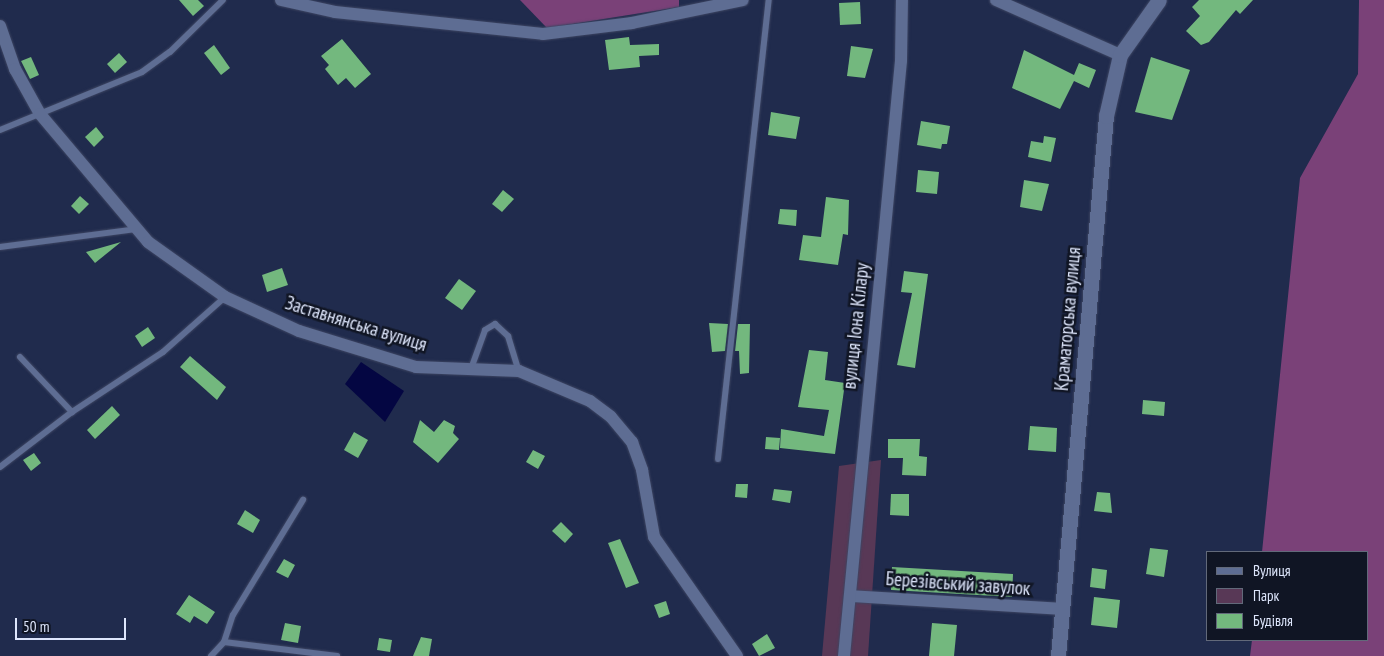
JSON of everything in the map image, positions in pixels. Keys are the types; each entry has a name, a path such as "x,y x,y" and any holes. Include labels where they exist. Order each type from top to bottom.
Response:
{"street":[{"path":"281,0 326,11 543,34 632,24 743,0"},
{"name":"вулиця Іона Кілару","path":"844,656 901,61 902,0"},
{"path":"996,0 1120,55"},
{"name":"Краматорська вулиця","path":"1058,656 1106,116 1120,55 1159,0"},
{"name":"Заставнянська вулиця","path":"0,26 15,69 40,114 138,229 225,296 299,331 416,367 472,366 519,371 590,402 611,417 632,442 642,470 654,537 737,656"},
{"name":"Березівський завулок","path":"850,596 1062,609"}],"lane":[{"path":"0,130 142,72 170,52 224,0"},
{"path":"718,459 769,0"},
{"path":"0,247 138,229"},
{"path":"0,467 72,412 163,352 225,296"},
{"path":"472,366 485,330 495,324 508,336 519,371"},
{"path":"20,357 72,412"},
{"path":"211,656 224,642 234,615 303,500"},
{"path":"224,642 337,656"}],"green space":[{"path":"881,460 868,656 822,656 839,466"}],"shaded area":[{"path":"520,0 679,0 679,7 547,28"},
{"path":"1359,0 1384,0 1384,656 1250,656 1252,641 1369,641 1369,551 1262,551 1300,178 1358,74"},
{"path":"361,362 404,391 385,422 345,384"}],"building":[{"path":"179,0 198,0 204,6 193,16"},
{"path":"1199,0 1253,0 1240,14 1236,10 1209,42 1201,45 1186,31 1200,16 1192,7"},
{"path":"860,2 861,24 840,25 839,3"},
{"path":"629,37 630,45 659,44 659,55 639,56 640,67 609,70 605,40"},
{"path":"342,39 371,74 355,88 346,78 338,85 325,69 329,65 321,56"},
{"path":"214,45 230,68 221,75 204,53"},
{"path":"851,46 873,49 865,78 847,76"},
{"path":"1024,50 1074,75 1079,63 1096,70 1089,88 1074,81 1060,109 1012,88"},
{"path":"119,53 127,62 115,73 107,64"},
{"path":"31,57 39,75 30,79 21,61"},
{"path":"1151,57 1190,70 1172,120 1135,112"},
{"path":"771,112 800,117 796,139 768,135"},
{"path":"921,121 950,126 947,144 942,144 941,149 917,145"},
{"path":"96,127 104,137 94,147 85,137"},
{"path":"1044,136 1056,138 1051,162 1028,157 1031,141 1043,143"},
{"path":"918,170 939,172 937,194 916,192"},
{"path":"1024,180 1049,184 1042,211 1020,207"},
{"path":"503,190 514,199 502,212 492,204"},
{"path":"80,196 89,204 79,214 71,206"},
{"path":"826,197 849,200 848,235 843,234 838,265 799,260 803,235 821,237"},
{"path":"780,209 797,210 796,226 778,224"},
{"path":"121,242 95,263 86,252"},
{"path":"282,268 288,285 267,292 262,275"},
{"path":"904,271 928,274 915,368 897,365 912,293 901,292"},
{"path":"459,279 476,291 462,310 445,298"},
{"path":"709,323 728,324 725,351 712,352"},
{"path":"738,324 750,324 749,373 740,374 739,351 735,351"},
{"path":"148,327 155,338 142,347 135,336"},
{"path":"809,350 828,352 825,380 845,383 835,454 780,448 781,429 824,436 829,410 798,407"},
{"path":"190,356 226,387 217,400 180,367"},
{"path":"1143,400 1165,402 1164,416 1142,414"},
{"path":"112,406 120,415 95,439 87,430"},
{"path":"420,420 434,432 444,420 455,426 453,433 459,439 438,463 413,442"},
{"path":"1030,426 1057,428 1056,452 1028,450"},
{"path":"354,432 368,440 358,458 344,450"},
{"path":"766,437 780,438 779,450 765,449"},
{"path":"888,439 920,439 919,456 927,457 926,476 902,475 903,458 888,458"},
{"path":"533,450 545,456 538,469 526,462"},
{"path":"34,453 41,463 31,471 23,460"},
{"path":"736,484 748,484 747,498 735,497"},
{"path":"774,489 792,491 790,503 772,500"},
{"path":"1097,492 1110,493 1112,513 1094,511"},
{"path":"891,494 909,494 909,516 890,515"},
{"path":"245,510 260,520 253,533 237,524"},
{"path":"561,522 573,534 565,543 552,531"},
{"path":"620,539 639,583 626,588 608,543"},
{"path":"1150,548 1168,550 1164,577 1146,574"},
{"path":"284,559 295,565 288,578 276,572"},
{"path":"892,567 1013,574 1012,597 891,590"},
{"path":"1092,568 1107,570 1105,589 1090,587"},
{"path":"189,595 215,612 207,624 194,616 190,623 176,614"},
{"path":"1094,597 1120,600 1117,628 1091,625"},
{"path":"666,601 670,614 659,618 654,605"},
{"path":"285,623 301,626 298,643 281,640"},
{"path":"932,623 957,625 954,656 929,656"},
{"path":"767,634 775,648 759,656 752,644"},
{"path":"421,637 432,639 429,656 413,656"},
{"path":"379,638 392,640 390,652 377,650"}]}
